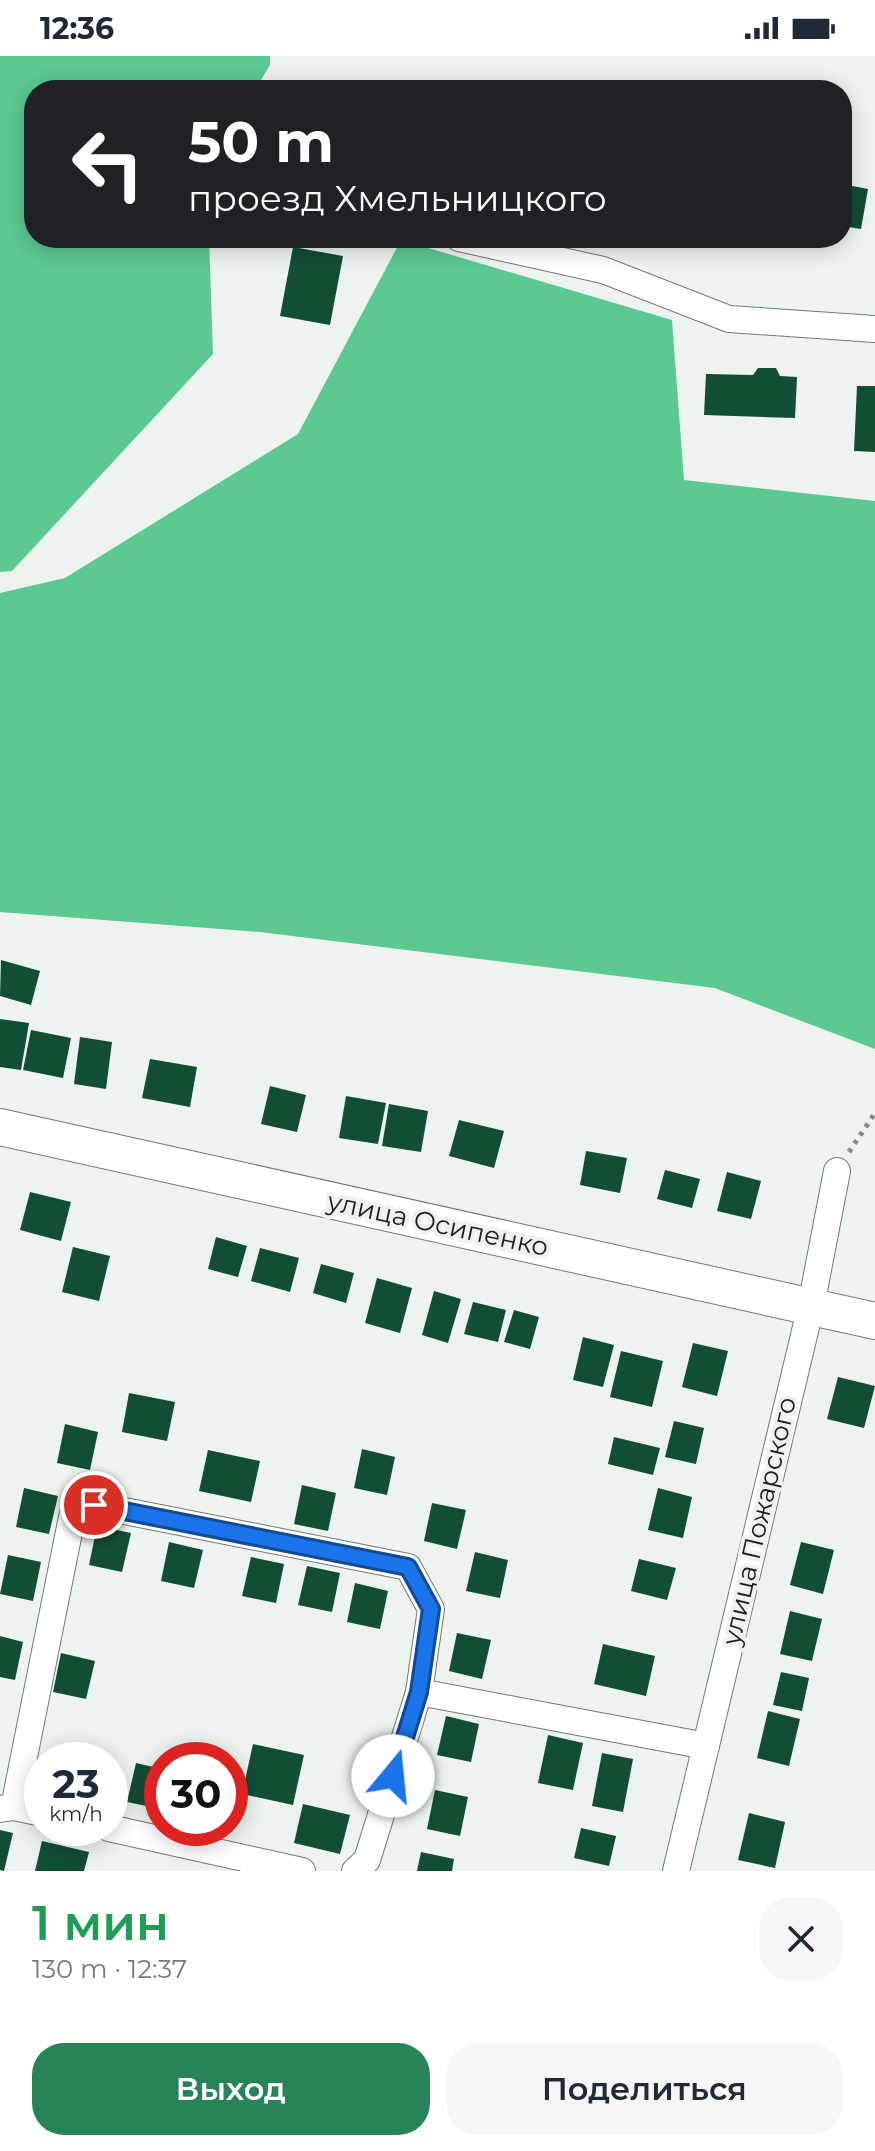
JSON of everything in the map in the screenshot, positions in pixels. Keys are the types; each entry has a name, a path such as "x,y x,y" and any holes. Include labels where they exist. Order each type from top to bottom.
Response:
{"street":[{"path":"504,248 603,270 729,319 875,329"},
{"name":"улица Осипенко","path":"0,1127 875,1321"},
{"name":"улица Пожарского","path":"676,1871 811,1306 837,1171"},
{"path":"7,1808 72,1517 94,1505 408,1567 431,1609 419,1692 367,1860 355,1871"},
{"path":"419,1692 706,1746"},
{"path":"128,1832 302,1871"}],"path":[{"path":"837,1171 875,1113"}],"green space":[{"path":"0,56 270,56 270,65 261,80 24,80 24,248 209,248 213,354 12,571 0,572"},
{"path":"397,248 428,248 672,320 684,480 875,501 875,1049 715,988 260,932 0,912 0,593 65,578 298,434"}],"building":[{"path":"852,186 868,189 861,229 852,228"},
{"path":"293,248 343,256 330,325 280,316"},
{"path":"758,368 776,368 780,376 797,377 795,418 704,415 706,374 753,375"},
{"path":"857,386 875,386 875,452 854,451"},
{"path":"1,960 40,971 31,1005 0,996"},
{"path":"0,1019 29,1023 21,1070 0,1067"},
{"path":"31,1030 71,1038 63,1078 23,1070"},
{"path":"80,1037 112,1042 106,1089 74,1084"},
{"path":"150,1059 197,1067 190,1107 142,1098"},
{"path":"270,1086 306,1095 297,1132 261,1124"},
{"path":"346,1096 386,1103 378,1144 339,1138"},
{"path":"389,1104 428,1111 421,1152 382,1146"},
{"path":"459,1120 504,1131 494,1168 449,1156"},
{"path":"586,1151 627,1158 620,1193 580,1185"},
{"path":"665,1170 700,1179 692,1208 657,1199"},
{"path":"727,1172 761,1181 751,1219 717,1211"},
{"path":"30,1192 71,1202 61,1241 20,1230"},
{"path":"216,1237 247,1246 238,1277 208,1269"},
{"path":"73,1247 110,1256 99,1301 62,1292"},
{"path":"260,1248 299,1258 290,1292 251,1281"},
{"path":"321,1264 354,1273 346,1303 313,1293"},
{"path":"377,1278 412,1288 400,1333 365,1323"},
{"path":"434,1291 461,1299 448,1343 422,1335"},
{"path":"473,1302 506,1310 498,1342 464,1334"},
{"path":"514,1310 539,1317 530,1349 504,1342"},
{"path":"583,1337 614,1345 603,1387 573,1380"},
{"path":"693,1343 728,1351 717,1396 682,1387"},
{"path":"621,1351 663,1361 652,1407 610,1397"},
{"path":"838,1377 875,1386 864,1428 827,1419"},
{"path":"129,1393 175,1402 167,1441 122,1432"},
{"path":"674,1421 704,1428 696,1464 665,1457"},
{"path":"65,1424 98,1432 90,1470 57,1463"},
{"path":"614,1437 660,1448 653,1475 608,1464"},
{"path":"362,1449 395,1457 387,1495 354,1488"},
{"path":"208,1450 260,1461 251,1502 199,1491"},
{"path":"302,1485 336,1493 328,1531 294,1524"},
{"path":"24,1488 58,1496 49,1534 16,1527"},
{"path":"658,1488 692,1497 683,1538 648,1530"},
{"path":"432,1503 466,1510 457,1549 424,1541"},
{"path":"97,1526 131,1533 122,1572 89,1565"},
{"path":"169,1542 203,1550 194,1588 161,1581"},
{"path":"801,1542 834,1550 823,1594 790,1585"},
{"path":"475,1552 508,1560 500,1598 466,1591"},
{"path":"8,1555 41,1562 33,1601 0,1594"},
{"path":"251,1557 284,1564 276,1603 242,1596"},
{"path":"639,1559 676,1568 667,1600 631,1591"},
{"path":"307,1566 340,1573 332,1612 298,1605"},
{"path":"355,1583 388,1591 380,1629 347,1622"},
{"path":"790,1611 822,1619 812,1661 780,1654"},
{"path":"457,1633 491,1640 482,1679 449,1671"},
{"path":"0,1636 23,1642 15,1680 0,1677"},
{"path":"603,1644 655,1656 646,1696 594,1684"},
{"path":"61,1653 95,1661 86,1699 53,1692"},
{"path":"781,1672 809,1678 802,1711 773,1705"},
{"path":"768,1711 800,1719 789,1766 757,1758"},
{"path":"446,1716 479,1724 471,1762 437,1755"},
{"path":"548,1735 583,1743 573,1790 538,1783"},
{"path":"253,1744 304,1755 293,1805 248,1795 248,1767"},
{"path":"602,1753 633,1759 623,1812 592,1806"},
{"path":"136,1763 144,1765 144,1806 128,1802"},
{"path":"435,1790 468,1797 460,1836 427,1829"},
{"path":"303,1804 350,1815 340,1854 294,1843"},
{"path":"749,1813 785,1822 775,1868 738,1860"},
{"path":"581,1828 616,1836 609,1866 574,1858"},
{"path":"0,1830 13,1833 4,1871 0,1870"},
{"path":"41,1846 63,1846 89,1852 84,1871 35,1871"},
{"path":"421,1852 454,1859 452,1871 417,1871"}],"route":[{"path":"94,1505 408,1567 431,1609 419,1692 393,1776"}]}
